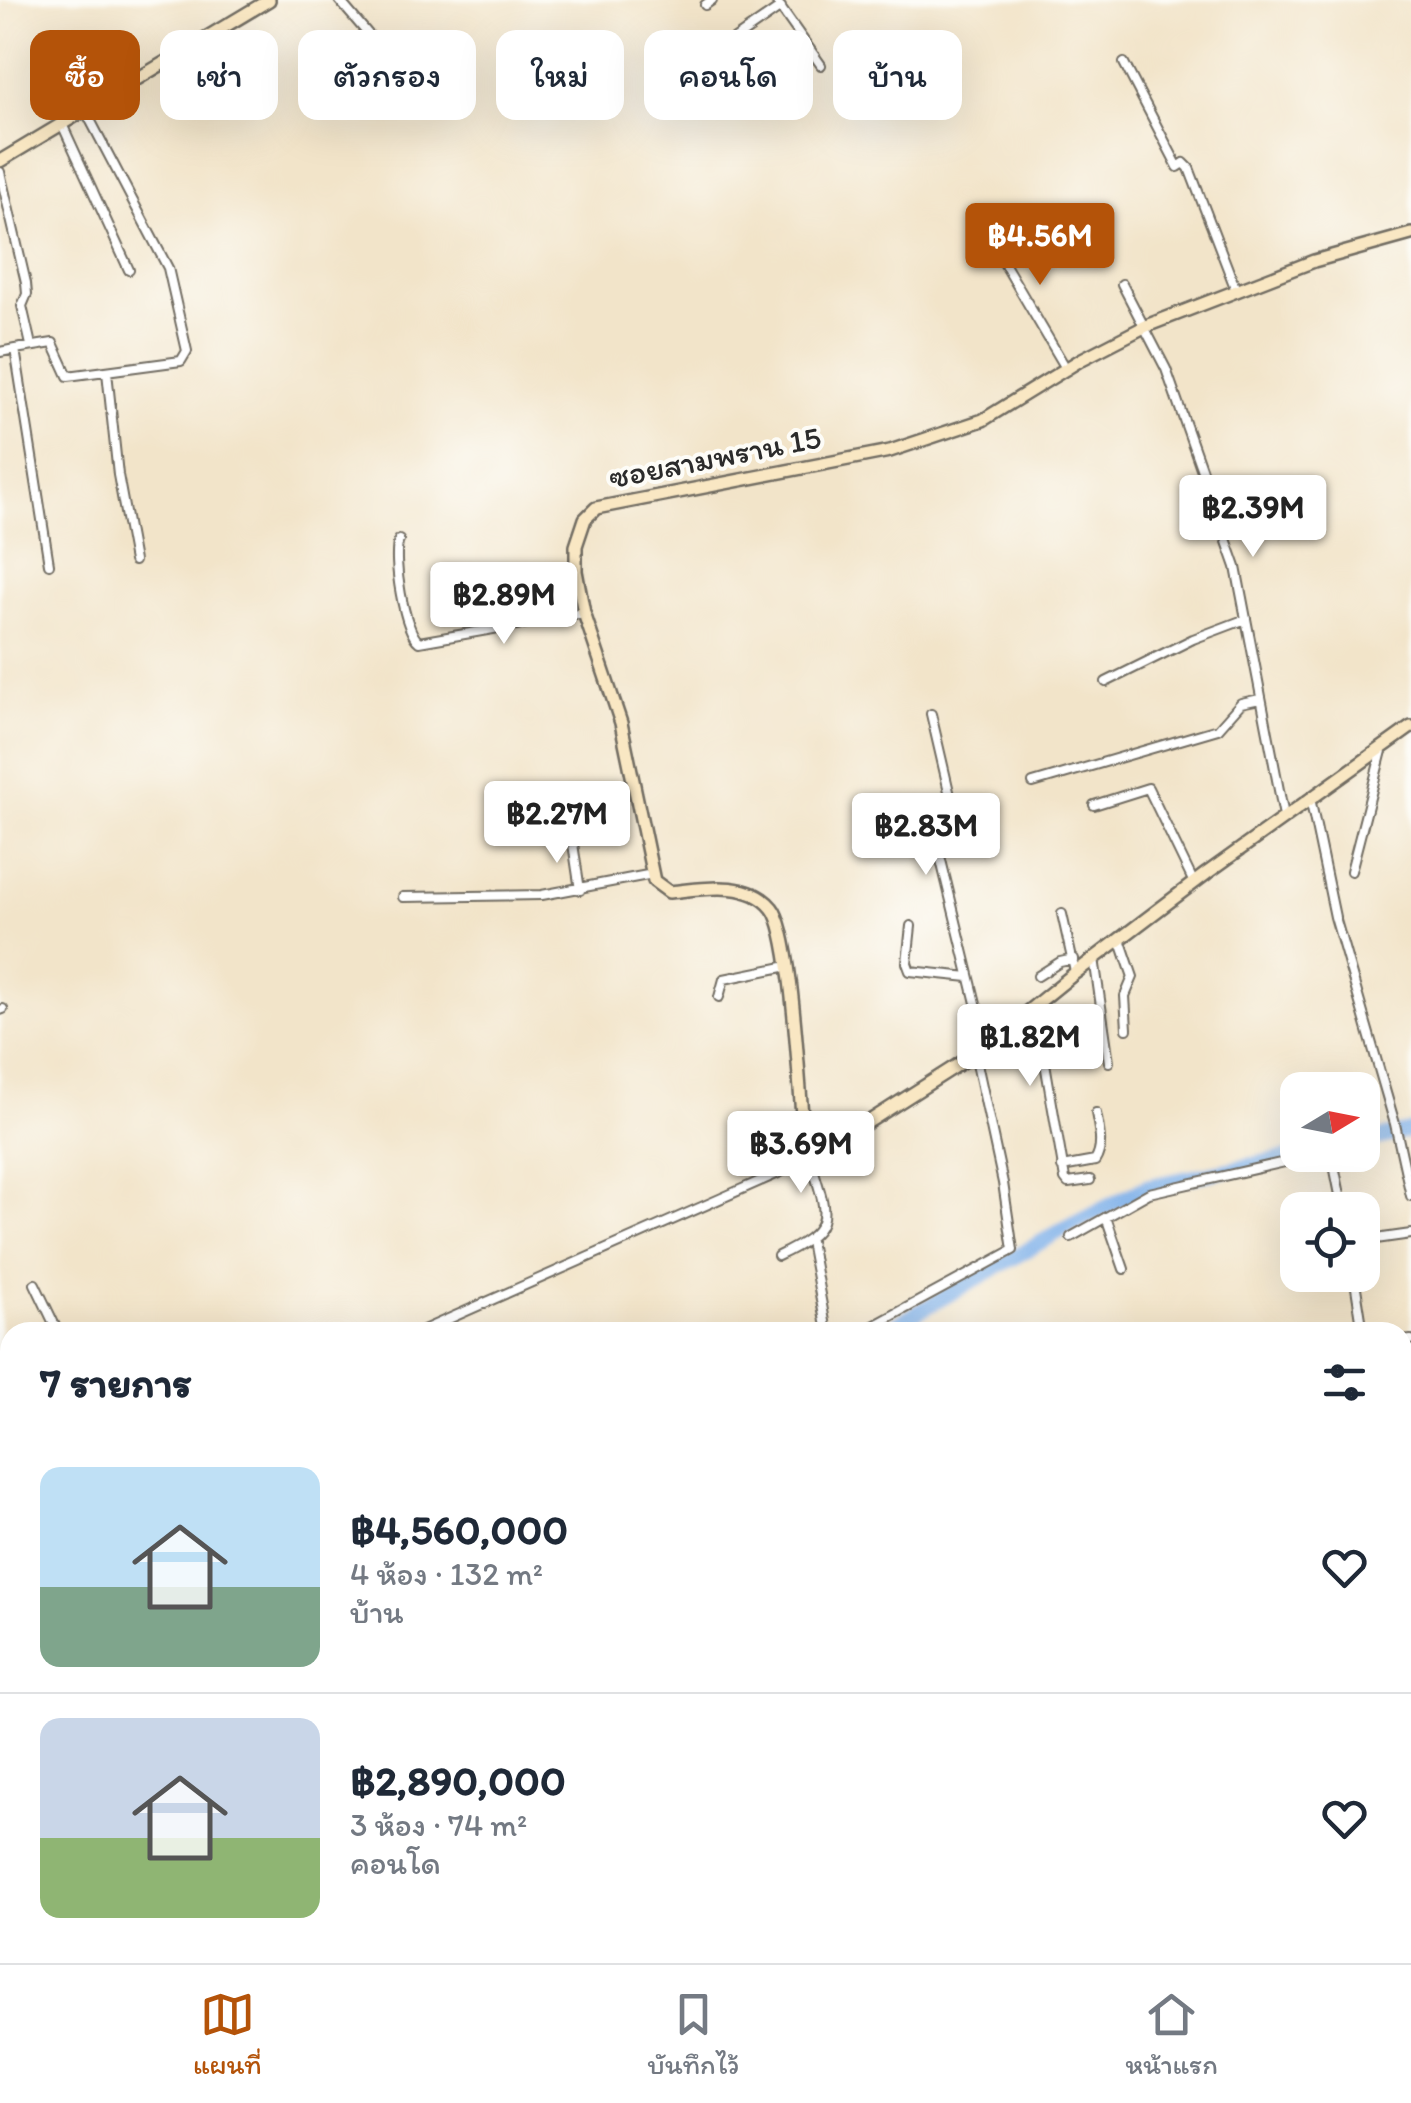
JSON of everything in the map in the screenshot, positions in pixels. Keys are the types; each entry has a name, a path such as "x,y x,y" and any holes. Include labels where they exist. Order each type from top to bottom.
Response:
{"street":[{"path":"140,77 269,0"},
{"path":"340,0 366,30"},
{"path":"745,30 778,4 796,30"},
{"path":"813,54 821,65"},
{"path":"1124,62 1178,166 1184,164 1189,168 1236,290"},
{"path":"0,161 69,120"},
{"path":"0,352 55,344 68,376 181,361 187,351 168,268 90,120"},
{"path":"62,124 129,270"},
{"path":"0,172 26,283 22,306 32,346"},
{"path":"982,224 1067,370"},
{"name":"ซอยสามพราน 15","path":"652,874 621,723 584,613 574,560 591,510 890,451 983,420 1146,326 1314,261 1411,234"},
{"path":"1122,284 1166,369 1236,567 1284,816"},
{"path":"15,349 49,564"},
{"path":"107,372 118,474 134,560"},
{"path":"399,540 395,558 411,635 419,642 584,613"},
{"path":"1106,682 1192,639 1246,619"},
{"path":"1034,783 1218,730 1242,703 1260,698"},
{"path":"931,714 952,800 928,806 986,1044"},
{"path":"453,1322 810,1159 975,1054 1074,966 1094,958 1411,727"},
{"path":"1351,871 1383,747"},
{"path":"1094,805 1148,788 1194,883"},
{"path":"1310,798 1335,917 1401,1146 1411,1196"},
{"path":"572,837 580,890"},
{"path":"402,897 524,896 580,890 652,874 660,889 669,892 729,889 746,892 772,907 779,921 788,966 804,1137 823,1216 810,1240 778,1256"},
{"path":"1062,914 1074,966"},
{"path":"911,926 906,963 910,971 969,977"},
{"path":"1120,939 1133,978 1125,996 1126,1029"},
{"path":"1094,958 1108,1062"},
{"path":"1038,976 1060,962 1074,966"},
{"path":"719,997 724,979 788,966"},
{"path":"1034,1005 1062,1167 1068,1183 1090,1180"},
{"path":"881,1322 1014,1250 975,1054"},
{"path":"1062,1167 1095,1161 1099,1156 1096,1113"},
{"path":"1071,1237 1149,1193 1280,1163"},
{"path":"1106,1217 1124,1270"},
{"path":"1380,1238 1411,1234"},
{"path":"810,1240 826,1322"},
{"path":"36,1284 53,1322"},
{"path":"1357,1292 1361,1322"}],"waterway":[{"path":"1380,1138 1411,1131"},
{"path":"901,1322 1148,1186 1280,1159"}]}
